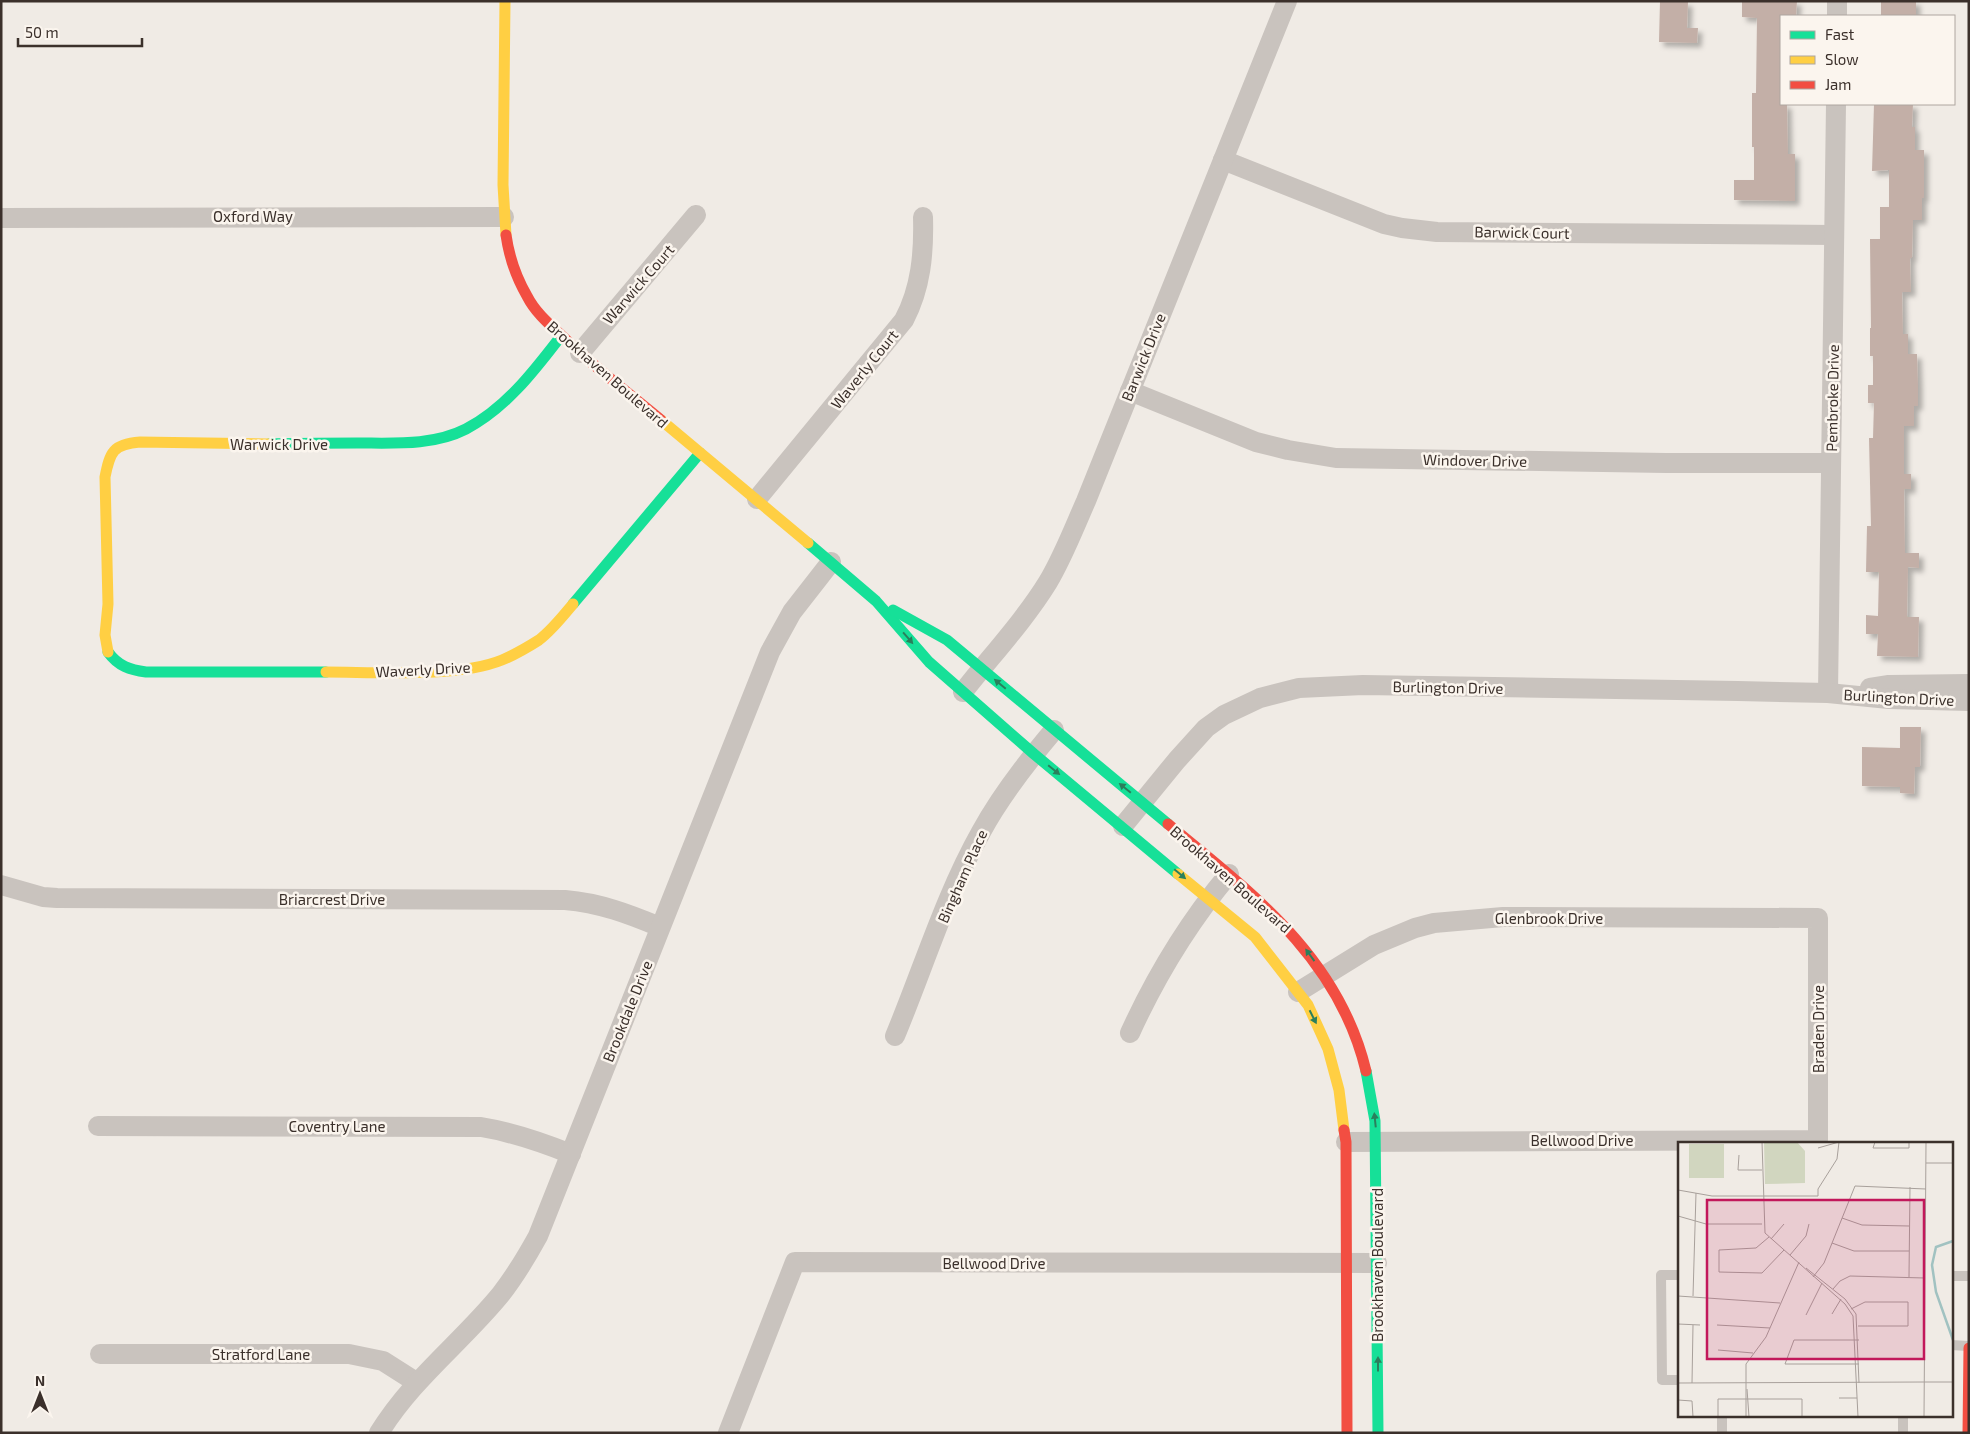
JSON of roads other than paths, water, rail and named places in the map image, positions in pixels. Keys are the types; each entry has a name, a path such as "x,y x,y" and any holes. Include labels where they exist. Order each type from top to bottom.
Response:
{"street":[{"name":"Brookhaven Boulevard","path":"504,1 503,175 506,237 510,258 518,277 527,296 541,316 580,353 757,499 876,601 929,662 1034,754 1255,936 1308,1006 1328,1049 1339,1090 1346,1142 1351,1413 1347,1433"},
{"name":"Barwick Drive","path":"963,692 1038,596 1058,564 1086,501 1287,1"},
{"path":"1837,1 1837,15"},
{"name":"Pembroke Drive","path":"1828,693 1836,105"},
{"name":"Barwick Court","path":"1223,160 1366,217 1402,228 1437,232 1834,235"},
{"name":"Oxford Way","path":"1,218 504,216"},
{"name":"Warwick Court","path":"580,353 696,216"},
{"name":"Waverly Court","path":"757,499 904,320 916,294 924,250 923,217"},
{"name":"Warwick Drive","path":"108,605 105,477 108,463 117,448 124,444 151,442 185,444 401,443 429,441 448,436 485,417 505,401 544,359 561,336"},
{"name":"Windover Drive","path":"1130,391 1256,442 1288,450 1336,458 1666,463 1831,463"},
{"name":"Waverly Drive","path":"108,605 106,644 108,653 116,662 140,672 155,674 191,671 434,672 502,660 540,639 557,623 700,453"},
{"name":"Brookdale Drive","path":"379,1433 416,1382 441,1359 500,1295 538,1236 773,646 792,612 831,562"},
{"name":"Brookhaven Boulevard","path":"876,601 947,640 1229,874 1297,937 1324,975 1353,1027 1372,1096 1376,1141 1378,1263 1374,1413 1378,1433"},
{"name":"Burlington Drive","path":"1828,693 1889,685 1969,684"},
{"name":"Burlington Drive","path":"1123,826 1206,728 1224,715 1260,698 1299,688 1363,685 1828,693 1889,699 1969,701"},
{"name":"Bingham Place","path":"895,1036 963,867 998,803 1054,730"},
{"path":"1130,1033 1146,997 1172,951 1209,898 1229,874"},
{"name":"Briarcrest Drive","path":"1,885 43,897 57,898 565,900 588,902 612,908 660,927"},
{"name":"Glenbrook Drive","path":"1298,992 1374,945 1394,935 1434,923 1503,917 1818,918"},
{"name":"Braden Drive","path":"1818,918 1818,1140"},
{"name":"Coventry Lane","path":"98,1126 480,1127 504,1130 532,1138 571,1154"},
{"name":"Bellwood Drive","path":"1346,1142 1818,1140"},
{"name":"Bellwood Drive","path":"728,1433 795,1262 1378,1263"},
{"path":"1968,1433 1969,1347"},
{"name":"Stratford Lane","path":"100,1354 349,1354 383,1361 416,1382"}],"lane":[{"path":"1678,1275 1661,1275 1662,1380 1678,1380"},
{"path":"1952,1276 1969,1276"},
{"path":"1952,1345 1969,1347"},
{"path":"1722,1416 1722,1433"},
{"path":"1902,1416 1903,1433"}]}
